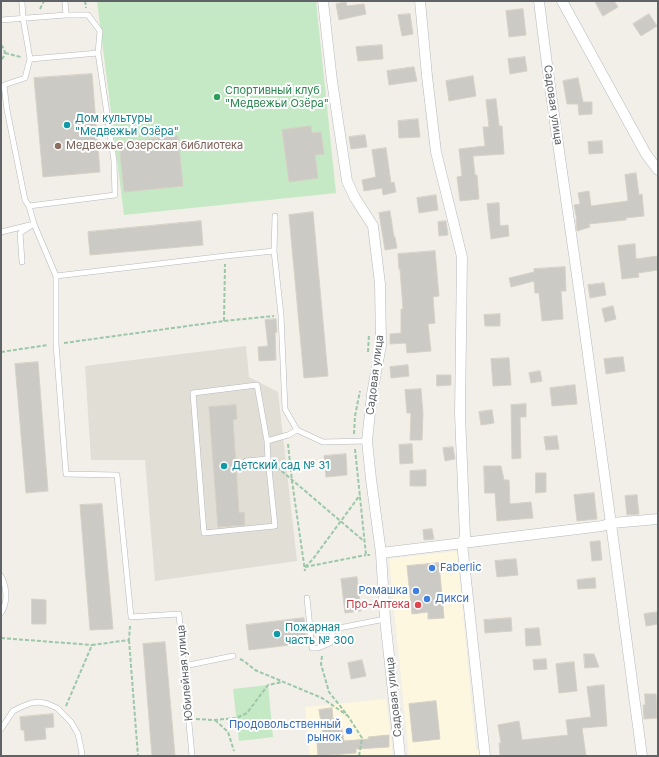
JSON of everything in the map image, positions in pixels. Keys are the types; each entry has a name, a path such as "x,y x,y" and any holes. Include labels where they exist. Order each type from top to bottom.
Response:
{"street":[{"name":"Садовая улица","path":"323,1 332,81 347,181 355,198 373,226 380,284 381,345 372,394 367,441 381,553 385,619 400,756"},
{"path":"420,1 436,152 462,257 460,414 465,537 462,543 485,756"},
{"name":"Садовая улица","path":"539,1 547,70 612,523 642,756"},
{"path":"562,1 646,154 658,170"},
{"path":"381,553 602,526 612,523 658,519"}],"lane":[{"path":"21,1 30,59 25,78 4,85 7,110 25,200 29,206 34,224 56,276 56,344 66,474 117,475 131,617"},
{"path":"65,1 66,14"},
{"path":"1,20 66,14 88,15 100,31 98,53 114,161 115,195 29,206"},
{"path":"30,59 98,53"},
{"path":"276,216 274,252 281,315 285,409 297,430 323,442 367,441"},
{"path":"1,232 34,224"},
{"path":"22,262 20,234 34,224"},
{"path":"56,276 225,256 274,252"},
{"path":"257,385 267,441 268,459 275,526 204,533 193,393 257,385"},
{"path":"267,441 288,435 297,430"},
{"path":"246,460 268,459"},
{"path":"1,576 5,584 6,591 3,610 1,613"},
{"path":"307,598 312,648 318,648 330,643 334,629 385,619"},
{"name":"Юбилейная улица","path":"131,617 179,614 192,756"},
{"path":"184,666 232,656"},
{"path":"1,729 14,711 31,703 40,702 48,704 57,708 71,722 78,734 82,753 81,756"}],"path":[{"path":"1,45 5,52 4,57 1,60"},
{"path":"5,52 30,59"},
{"path":"224,321 225,256"},
{"path":"1,352 224,321 281,315"},
{"path":"367,358 369,335"},
{"path":"361,387 355,416 354,442 366,556"},
{"path":"288,435 292,481 305,571"},
{"path":"268,459 365,542 381,553"},
{"path":"305,567 313,559 371,479"},
{"path":"305,567 381,553"},
{"path":"131,617 129,640 138,756"},
{"path":"1,638 92,645 129,640"},
{"path":"63,713 92,645"},
{"path":"322,653 321,664 329,692 348,716 362,738 359,756"},
{"path":"232,656 244,661 255,670 322,698 348,716"},
{"path":"189,719 214,720 236,718 247,713 268,685 283,681"},
{"path":"214,720 228,732 234,751"}],"shaded area":[{"path":"246,346 249,377 278,392 297,561 155,581 145,460 91,460 85,366"},
{"path":"457,551 476,750 481,750 482,756 409,756 389,559"},
{"name":"Продовольственный рынок","path":"386,699 393,756 310,756 305,707"}],"green space":[{"name":"Спортивный клуб \"Медвежьи Озёра\"","path":"97,1 316,1 336,193 124,215"},
{"path":"268,685 273,737 239,741 233,689"}],"building":[{"path":"595,1 614,1 618,7 603,16"},
{"path":"346,2 347,6 364,4 366,14 339,20 336,4"},
{"path":"523,9 526,35 509,37 506,11"},
{"path":"410,14 413,34 402,36 398,15"},
{"path":"649,14 657,26 641,36 633,24"},
{"path":"382,45 383,59 358,61 356,47"},
{"path":"525,57 527,71 510,74 508,59"},
{"path":"414,67 417,81 389,85 387,71"},
{"name":"Дом культуры \"Медвежьи Озёра\"","path":"92,74 100,172 43,177 34,78"},
{"path":"473,76 476,96 449,101 446,81"},
{"path":"578,78 583,102 592,102 592,114 579,115 578,104 567,104 563,81"},
{"path":"496,99 499,126 502,126 504,154 473,156 475,175 477,175 479,199 460,201 457,177 462,176 459,149 485,146 483,127 489,127 486,100"},
{"path":"418,119 420,137 399,138 398,121"},
{"path":"311,126 312,133 321,132 324,154 315,155 318,178 289,182 282,130"},
{"path":"365,135 367,147 351,149 349,137"},
{"path":"178,136 183,186 124,192 119,143"},
{"path":"602,141 603,153 589,154 588,142"},
{"path":"386,148 391,183 394,182 396,192 383,195 382,188 364,191 362,180 376,177 372,150"},
{"path":"636,173 639,195 642,194 644,216 626,218 626,220 589,224 590,227 577,231 577,220 574,205 580,204 578,193 589,191 591,206 628,201 625,175"},
{"path":"436,195 438,210 419,213 417,198"},
{"path":"499,203 500,226 508,225 509,236 491,239 487,204"},
{"path":"390,211 397,248 385,250 379,213"},
{"path":"313,212 328,376 304,378 289,215"},
{"path":"201,221 203,245 90,255 88,232"},
{"path":"446,221 448,235 439,236 438,222"},
{"path":"635,244 636,259 658,256 658,270 638,273 639,277 622,279 618,246"},
{"path":"435,251 439,296 433,297 435,323 428,324 431,351 407,353 406,343 390,344 390,334 401,333 401,309 403,309 398,254"},
{"path":"565,267 566,291 561,291 563,319 542,321 539,293 535,293 534,281 511,287 509,278 534,272 534,269"},
{"path":"604,283 606,295 590,298 588,285"},
{"path":"613,306 616,319 605,322 602,309"},
{"path":"500,314 500,326 485,326 484,315"},
{"path":"276,319 276,360 259,361 258,347 268,346 265,320"},
{"path":"623,357 625,371 606,374 604,359"},
{"path":"509,358 511,385 493,386 491,359"},
{"path":"38,362 48,491 26,493 15,364"},
{"path":"408,365 409,376 391,378 390,367"},
{"path":"540,371 542,381 531,383 529,373"},
{"path":"437,375 451,375 451,385 437,386"},
{"path":"575,385 577,404 552,406 550,388"},
{"path":"421,389 423,413 422,440 410,440 411,413 407,413 405,390"},
{"path":"526,404 526,417 520,417 521,458 512,459 511,405"},
{"name":"Детский сад № 31","path":"236,405 237,419 233,420 239,513 244,512 245,525 218,527 209,407"},
{"path":"492,410 494,423 481,425 479,412"},
{"path":"557,436 559,449 546,450 544,437"},
{"path":"412,444 413,463 400,464 399,445"},
{"path":"453,447 455,459 445,461 443,448"},
{"path":"346,454 347,475 326,477 324,456"},
{"path":"484,466 501,466 504,480 509,480 510,504 531,502 533,518 497,521 495,493 485,493"},
{"path":"426,470 426,486 410,486 410,471"},
{"path":"536,473 546,473 546,492 536,493"},
{"path":"594,493 597,519 577,521 574,495"},
{"path":"637,495 639,514 627,515 625,496"},
{"path":"102,504 113,629 90,630 80,505"},
{"path":"432,529 434,539 424,540 423,530"},
{"path":"600,541 602,560 592,561 590,542"},
{"path":"516,559 518,575 497,577 495,561"},
{"path":"439,563 444,618 428,619 428,612 412,614 407,566"},
{"path":"357,577 361,611 345,613 341,579"},
{"path":"595,578 596,588 578,589 577,580"},
{"path":"32,599 46,600 46,624 32,624"},
{"path":"658,612 658,624 646,626 644,614"},
{"name":"Пожарная часть № 300","path":"304,618 307,643 249,650 246,625"},
{"path":"511,618 512,631 485,633 484,620"},
{"path":"539,628 541,645 526,646 525,629"},
{"path":"165,642 175,756 152,756 143,644"},
{"path":"584,654 594,654 599,667 585,668"},
{"path":"546,659 547,669 534,670 533,660"},
{"path":"362,660 366,676 351,679 348,663"},
{"path":"574,662 577,691 559,693 556,664"},
{"path":"604,685 607,726 582,728 586,756 500,756 499,743 501,743 498,725 519,721 522,740 568,735 566,720 591,717 587,687"},
{"path":"645,694 656,694 657,718 644,719 643,705 645,705"},
{"path":"436,701 440,739 413,742 409,704"},
{"path":"332,708 333,719 340,718 344,741 369,739 368,737 389,735 389,747 356,749 356,753 318,756 317,743 324,742 319,710"},
{"path":"53,714 54,727 45,728 46,739 25,741 24,730 21,730 20,717"}],"place":[{"name":"Спортивный клуб \"Медвежьи Озёра\"","path":"217,97"},
{"name":"Дом культуры \"Медвежьи Озёра\"","path":"67,125"},
{"name":"Медвежье Озерская библиотека","path":"58,146"},
{"name":"Детский сад № 31","path":"224,466"},
{"name":"Faberlic","path":"432,568"},
{"name":"Ромашка","path":"416,591"},
{"name":"Дикси","path":"427,599"},
{"name":"Про-Аптека","path":"418,605"},
{"name":"Пожарная часть № 300","path":"277,634"},
{"name":"Продовольственный рынок","path":"349,731"}]}
